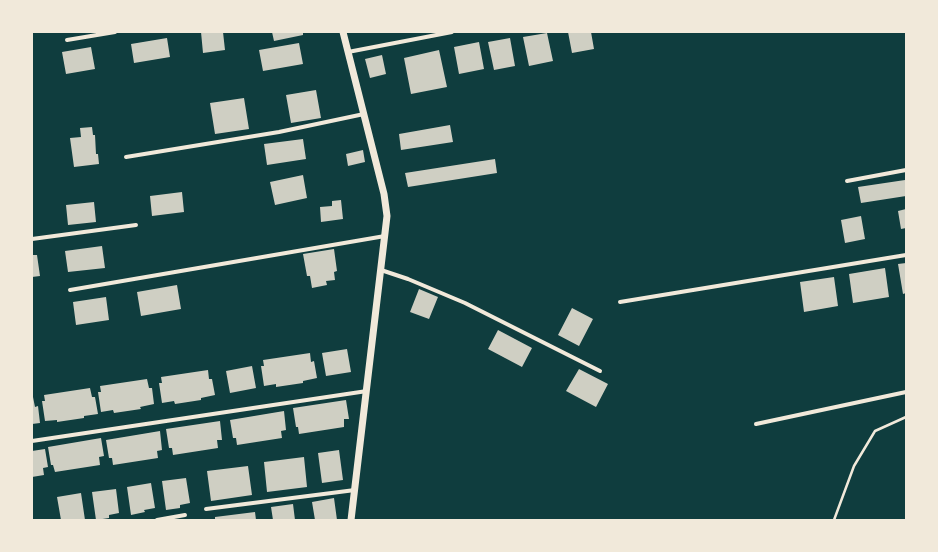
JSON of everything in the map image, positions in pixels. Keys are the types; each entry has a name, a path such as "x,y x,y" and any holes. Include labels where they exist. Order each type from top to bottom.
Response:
{"street":[{"path":"67,40 115,32"},
{"path":"343,32 384,194 386,216 385,236 351,520"},
{"path":"348,52 452,32"},
{"path":"126,157 280,132 364,114"},
{"path":"847,181 906,170"},
{"path":"32,239 136,225"},
{"path":"70,290 385,236"},
{"path":"620,302 906,255"},
{"path":"381,270 465,302 600,371"},
{"path":"32,441 366,391"},
{"path":"756,424 906,392"},
{"path":"206,509 355,490"},
{"path":"157,520 185,515"}],"path":[{"path":"834,520 854,466 875,431 906,417"}],"building":[{"path":"201,32 223,32 225,50 203,53"},
{"path":"272,32 303,32 303,35 274,41"},
{"path":"568,32 591,32 594,49 572,53"},
{"path":"547,33 553,61 529,66 523,37"},
{"path":"167,38 170,57 134,63 131,44"},
{"path":"510,38 515,66 494,70 488,42"},
{"path":"479,42 484,69 459,74 454,47"},
{"path":"299,43 303,64 263,71 259,50"},
{"path":"91,47 95,69 66,74 62,52"},
{"path":"439,50 447,87 411,94 404,58"},
{"path":"382,55 386,74 370,78 365,59"},
{"path":"316,90 321,118 291,123 286,95"},
{"path":"244,98 249,129 215,134 210,103"},
{"path":"450,125 453,142 401,150 399,134"},
{"path":"92,127 93,135 95,135 96,154 98,154 99,164 74,167 70,138 81,137 80,128"},
{"path":"303,139 306,159 267,165 264,144"},
{"path":"363,150 365,162 348,166 346,154"},
{"path":"495,159 497,173 408,187 405,173"},
{"path":"303,175 307,198 275,205 270,182"},
{"path":"905,180 906,196 861,203 858,187"},
{"path":"182,192 184,212 152,216 150,196"},
{"path":"341,200 343,219 321,222 320,207 332,206 332,201"},
{"path":"94,202 96,222 68,225 66,205"},
{"path":"906,209 906,228 901,229 898,211"},
{"path":"861,216 865,239 845,243 841,220"},
{"path":"102,246 105,268 68,272 65,251"},
{"path":"334,249 337,271 334,272 335,280 326,281 327,285 312,288 310,276 307,276 303,254"},
{"path":"32,255 37,255 40,276 32,277"},
{"path":"906,263 906,293 903,294 898,264"},
{"path":"885,268 889,297 853,303 849,274"},
{"path":"834,277 838,306 804,312 800,282"},
{"path":"177,285 181,309 141,316 137,292"},
{"path":"419,289 438,297 429,319 410,312"},
{"path":"106,297 109,320 76,325 73,302"},
{"path":"572,308 593,319 579,346 558,335"},
{"path":"498,330 532,348 522,367 488,349"},
{"path":"347,349 351,372 326,376 322,353"},
{"path":"310,353 311,362 314,361 317,378 303,381 303,383 276,387 276,384 264,386 261,366 264,366 263,360"},
{"path":"252,366 256,388 230,393 226,371"},
{"path":"579,369 608,384 596,407 566,391"},
{"path":"208,370 209,379 212,379 215,395 201,398 201,400 175,404 174,401 162,403 159,383 162,383 161,377"},
{"path":"147,379 149,388 152,388 154,404 140,407 141,409 114,413 113,410 101,412 98,392 101,392 100,386"},
{"path":"90,388 92,397 95,397 98,414 84,416 84,418 57,422 57,420 45,421 42,401 45,401 44,395"},
{"path":"32,397 35,407 38,406 40,423 32,424"},
{"path":"346,400 349,419 344,419 344,427 299,434 298,427 296,427 293,408"},
{"path":"284,411 286,430 281,431 282,438 237,445 236,438 233,438 230,420"},
{"path":"220,421 222,440 217,440 218,448 173,455 172,448 169,448 166,429"},
{"path":"160,431 162,450 157,451 158,458 113,465 112,458 109,458 106,440"},
{"path":"101,438 104,456 99,457 100,465 55,472 53,465 51,465 48,447"},
{"path":"45,449 48,467 43,468 44,475 32,477 32,451"},
{"path":"339,450 343,480 322,483 318,453"},
{"path":"304,457 307,487 267,492 264,462"},
{"path":"248,466 252,495 211,501 207,471"},
{"path":"186,478 190,503 180,505 180,508 166,510 162,481"},
{"path":"151,483 155,508 131,515 127,487"},
{"path":"116,489 119,513 109,515 109,518 96,520 92,492"},
{"path":"81,493 85,520 61,520 57,497"},
{"path":"334,498 337,520 315,520 312,502"},
{"path":"293,504 295,520 273,520 271,507"},
{"path":"255,512 256,520 215,520 215,517"}]}
